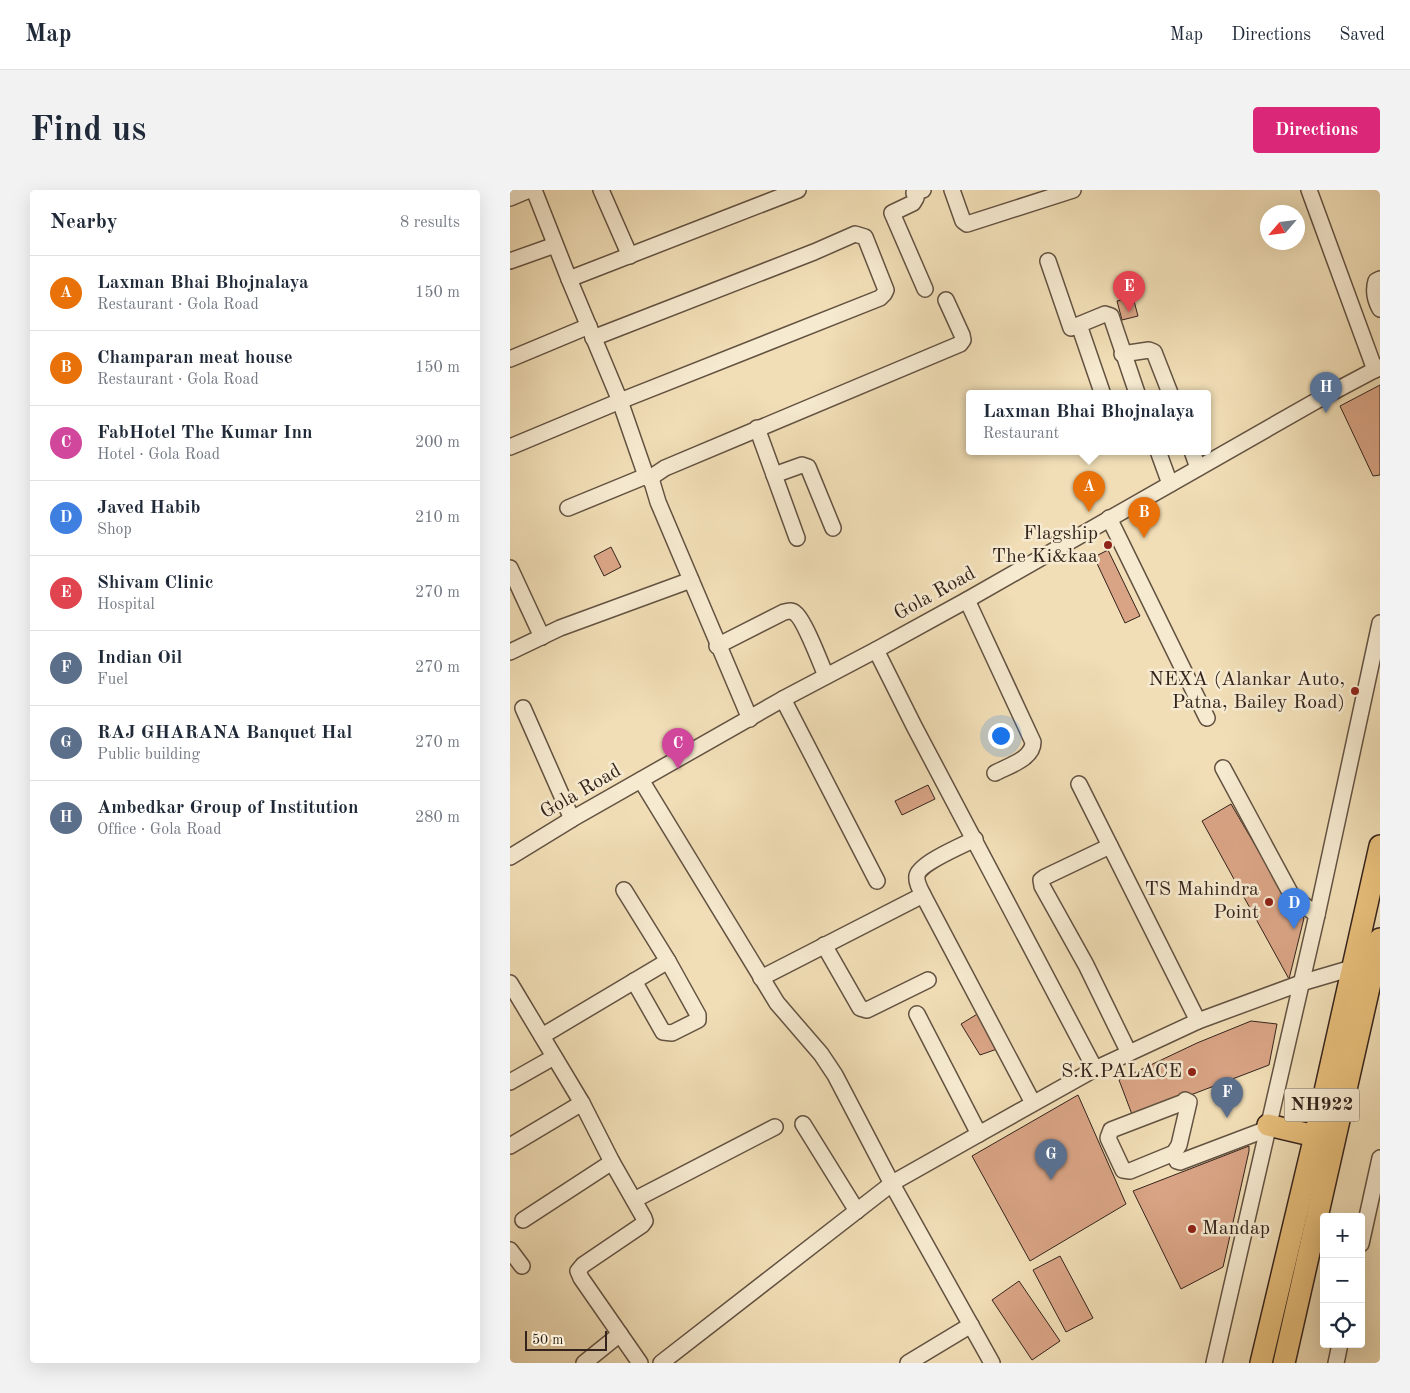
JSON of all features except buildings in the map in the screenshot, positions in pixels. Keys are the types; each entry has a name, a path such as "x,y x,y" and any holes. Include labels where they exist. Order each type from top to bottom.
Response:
{"highway":[{"name":"NH922","path":"1284,1363 1362,970 1380,846"},
{"name":"NH922","path":"1261,1363 1315,1136 1362,970 1380,940"},
{"path":"1268,1127 1315,1136"}],"street":[{"path":"510,198 529,190"},
{"path":"534,190 717,646 750,719"},
{"path":"601,190 630,256"},
{"path":"569,279 798,190"},
{"path":"952,190 961,216 967,224 1073,190"},
{"path":"1309,190 1377,368"},
{"path":"917,191 913,203 892,213 925,289"},
{"path":"510,360 814,252 855,234 866,237 886,290 882,297 620,401 510,447"},
{"path":"510,262 556,244"},
{"path":"1048,260 1070,328 1105,314 1111,316 1122,354 1136,390"},
{"path":"1380,279 1376,281 1374,290 1380,309"},
{"path":"568,508 649,479 665,468 757,428 834,398 960,344 963,340 962,335 946,300"},
{"path":"1079,325 1101,390"},
{"path":"1122,354 1149,350 1154,352 1169,390"},
{"name":"Gola Road","path":"510,857 572,819 783,699 966,600 1377,368"},
{"path":"757,428 798,538"},
{"path":"1159,455 1170,484"},
{"path":"1193,455 1198,468"},
{"path":"774,475 802,465 808,467 833,528"},
{"path":"1109,518 1207,718"},
{"path":"510,568 542,637"},
{"path":"510,652 560,628 691,580"},
{"path":"966,600 1033,742 1031,752 1026,757 995,773"},
{"path":"717,646 784,612 794,611 801,620 826,676"},
{"path":"1214,1363 1317,915 1380,623"},
{"path":"876,650 1095,1069"},
{"path":"783,699 878,881"},
{"path":"524,708 572,819"},
{"path":"1223,768 1292,896 1317,915"},
{"path":"641,780 761,978 785,1013 829,1065 892,1184 992,1363"},
{"path":"1079,784 1198,1021"},
{"path":"975,839 928,863 918,871 917,879 923,895 1033,1103"},
{"path":"1110,846 1041,880 1042,886 1086,965 1129,1053"},
{"path":"624,890 668,961 698,1015 698,1020 672,1033 663,1032 634,980"},
{"path":"761,978 923,895"},
{"path":"824,945 860,1008 867,1010 928,980"},
{"path":"542,1036 668,961"},
{"path":"661,1363 892,1184 1033,1103 1095,1069 1198,1021 1301,983 1362,970"},
{"path":"510,983 582,1103 612,1162 644,1218 644,1223 578,1270 581,1278 640,1363"},
{"path":"917,1014 979,1134"},
{"path":"511,1080 554,1056"},
{"path":"1185,1100 1189,1102 1179,1145 1174,1153 1126,1171 1123,1170 1108,1138 1109,1134 1111,1130 1185,1100"},
{"path":"510,1146 582,1103"},
{"path":"802,1124 857,1211"},
{"path":"634,1200 775,1127"},
{"path":"1174,1153 1177,1161 1180,1162 1268,1127"},
{"path":"1365,1226 1380,1158"},
{"path":"523,1220 612,1162"},
{"path":"510,1250 522,1266"},
{"path":"908,1363 971,1325"},
{"path":"584,1363 620,1334"},
{"path":"1336,1363 1339,1348"}],"place":[{"name":"Shivam Clinic","path":"1129,312"},
{"name":"Ambedkar Group of Institution","path":"1326,413"},
{"name":"Laxman Bhai Bhojnalaya","path":"1089,512"},
{"name":"Champaran meat house","path":"1144,538"},
{"name":"Flagship The Ki&kaa","path":"1108,545"},
{"name":"NEXA (Alankar Auto, Patna, Bailey Road)","path":"1355,691"},
{"name":"FabHotel The Kumar Inn","path":"678,769"},
{"name":"TS Mahindra Point","path":"1269,902"},
{"name":"Javed Habib","path":"1294,929"},
{"name":"S.K.PALACE","path":"1192,1072"},
{"name":"Indian Oil","path":"1227,1118"},
{"name":"RAJ GHARANA Banquet Hal","path":"1051,1180"},
{"name":"Mandap","path":"1192,1229"}]}
